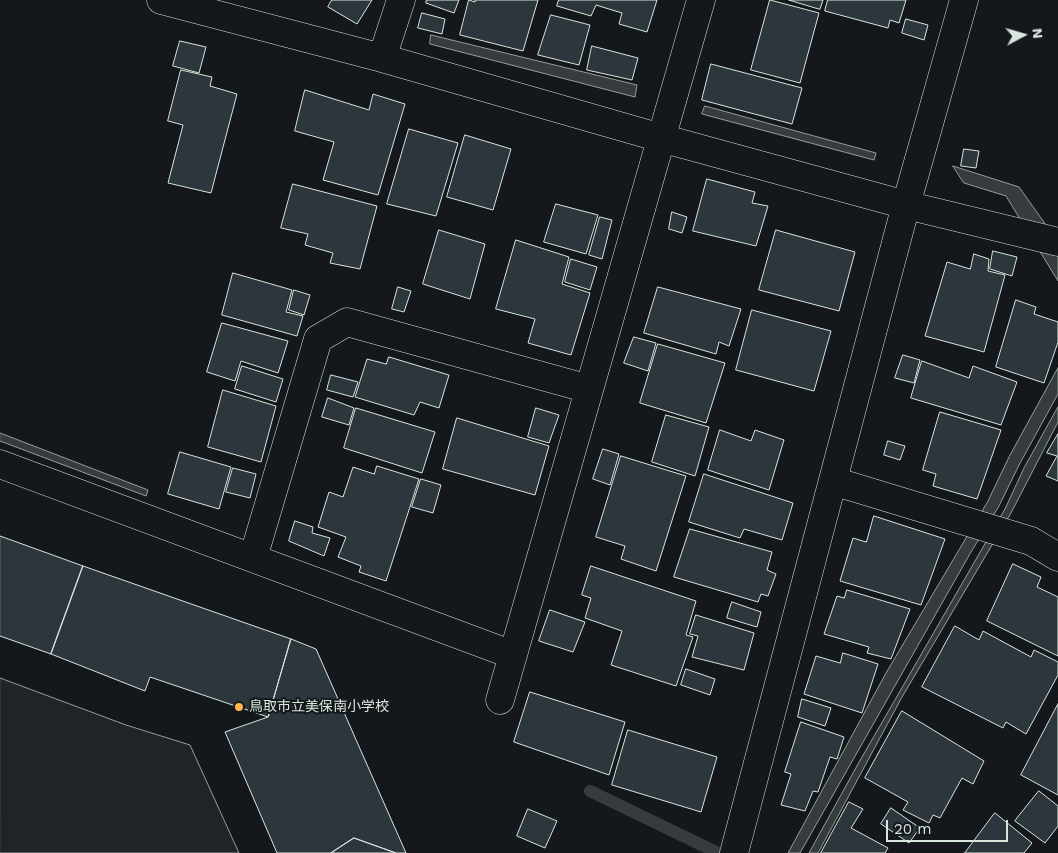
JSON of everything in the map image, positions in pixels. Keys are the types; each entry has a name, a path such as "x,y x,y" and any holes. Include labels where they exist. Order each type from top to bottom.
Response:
{"street":[{"path":"161,0 382,58 661,138 906,205 1058,242"},
{"path":"382,58 401,0"},
{"path":"500,700 701,0"},
{"path":"734,853 906,205 964,0"},
{"path":"253,558 318,339 347,322 589,389"},
{"path":"0,464 513,655"},
{"path":"833,482 1031,541 1052,551 1058,557"}],"shaded area":[{"path":"431,35 637,85 635,97 430,44"},
{"path":"705,106 876,153 874,160 702,114"},
{"path":"953,166 1019,187 1058,242 1058,281 1006,196 964,183"},
{"path":"1058,368 1058,394 999,506 800,853 788,853 886,673 988,501 1009,457"},
{"path":"1058,407 1058,422 1011,513 902,697 818,853 809,853 1005,509 1024,468"},
{"path":"0,433 148,490 146,496 0,441"},
{"path":"0,678 126,725 190,745 239,853 0,853"}],"building":[{"path":"332,0 372,0 357,24 328,7"},
{"path":"427,0 459,0 454,13 426,3"},
{"path":"469,0 475,2 475,0 538,0 523,51 460,35"},
{"path":"559,0 657,0 647,32 619,24 622,13 596,5 591,16 557,6"},
{"path":"770,0 819,13 800,83 751,70"},
{"path":"789,0 823,0 820,9"},
{"path":"828,0 906,0 899,23 890,20 888,28 825,11"},
{"path":"422,13 445,19 442,34 418,28"},
{"path":"551,15 590,25 579,65 538,55"},
{"path":"906,19 928,25 924,40 902,33"},
{"path":"180,41 206,47 199,73 173,66"},
{"path":"592,46 638,58 632,80 587,70"},
{"path":"711,64 802,88 792,124 702,100"},
{"path":"181,70 212,77 210,86 237,94 211,193 168,183 183,125 168,121"},
{"path":"305,90 369,110 373,94 405,104 378,195 323,180 334,142 295,131"},
{"path":"409,129 458,143 436,216 387,204"},
{"path":"465,135 511,149 493,210 447,197"},
{"path":"964,149 979,151 976,168 961,166"},
{"path":"707,179 755,192 752,203 768,206 756,246 693,231"},
{"path":"293,184 377,206 360,269 330,263 333,253 305,245 308,234 281,228"},
{"path":"556,204 598,215 586,254 544,242"},
{"path":"672,212 687,217 682,233 669,229"},
{"path":"600,217 612,220 602,259 589,255"},
{"path":"439,230 485,244 470,299 423,284"},
{"path":"776,230 855,252 839,311 759,290"},
{"path":"516,240 569,257 562,284 590,293 571,355 528,343 535,319 496,309"},
{"path":"993,251 1017,257 1012,276 990,269"},
{"path":"974,254 989,259 988,271 1005,275 984,352 925,336 947,262 970,269"},
{"path":"571,259 597,267 590,290 565,282"},
{"path":"233,273 292,290 286,312 303,316 297,336 222,315"},
{"path":"398,287 411,291 404,312 392,309"},
{"path":"658,287 741,309 729,346 719,342 716,354 644,333"},
{"path":"294,290 310,295 304,315 289,310"},
{"path":"1016,300 1036,307 1034,314 1058,322 1058,342 1044,383 996,367"},
{"path":"752,310 831,331 814,391 736,370"},
{"path":"222,323 288,341 278,373 241,361 235,381 207,372"},
{"path":"634,337 656,343 648,371 624,363"},
{"path":"658,344 725,363 706,423 640,403"},
{"path":"903,355 920,360 914,383 895,378"},
{"path":"389,357 449,375 439,408 420,402 414,415 355,397 367,359 386,364"},
{"path":"922,361 969,378 973,366 1017,382 1001,425 911,398"},
{"path":"242,366 283,379 276,402 235,389"},
{"path":"331,375 358,382 353,397 327,390"},
{"path":"223,390 276,406 261,462 208,447"},
{"path":"328,398 354,408 349,425 322,417"},
{"path":"356,408 435,432 422,473 344,448"},
{"path":"536,408 559,415 549,443 528,437"},
{"path":"940,412 1001,430 977,499 933,486 936,474 923,470"},
{"path":"666,415 709,427 695,476 652,462"},
{"path":"457,418 549,446 535,495 443,469"},
{"path":"720,430 751,441 755,430 784,440 769,490 708,470"},
{"path":"1058,434 1058,481 1046,476 1057,456 1047,453"},
{"path":"888,441 905,446 900,460 884,455"},
{"path":"603,449 619,454 610,485 593,479"},
{"path":"180,452 231,467 219,509 168,494"},
{"path":"621,456 686,476 656,571 621,559 625,546 596,537"},
{"path":"377,466 419,479 386,581 359,572 361,566 338,557 346,537 318,527 329,492 343,497 353,467 374,474"},
{"path":"233,468 256,474 250,498 226,492"},
{"path":"704,474 793,503 782,540 744,529 740,538 689,522"},
{"path":"421,479 441,485 433,513 412,507"},
{"path":"874,516 945,539 921,605 840,581 853,538 866,542"},
{"path":"295,521 313,527 312,533 330,538 324,556 289,541"},
{"path":"690,529 772,552 767,570 776,574 768,596 761,594 758,602 674,577"},
{"path":"0,536 83,566 51,654 0,636"},
{"path":"1013,564 1041,577 1037,587 1058,597 1058,656 987,621"},
{"path":"83,566 291,639 268,717 150,677 145,691 51,654"},
{"path":"591,566 696,601 686,635 693,637 676,686 611,665 622,631 585,618 591,598 582,595"},
{"path":"847,590 910,609 891,659 867,653 869,647 824,634 837,596 844,598"},
{"path":"732,602 761,612 757,627 727,618"},
{"path":"550,610 585,622 573,652 539,641"},
{"path":"696,615 754,633 744,670 692,657 698,636 690,634"},
{"path":"955,626 979,640 983,631 1031,657 1034,650 1058,662 1058,675 1026,734 1006,722 1003,728 922,687"},
{"path":"291,639 316,649 406,853 396,853 354,838 331,853 277,853 225,732 268,717"},
{"path":"843,653 878,664 862,713 804,694 816,656 840,663"},
{"path":"686,669 715,679 710,695 681,685"},
{"path":"530,692 625,722 609,775 514,742"},
{"path":"802,699 831,708 825,726 798,717"},
{"path":"1058,704 1058,795 1021,775"},
{"path":"902,711 984,761 973,784 962,778 940,818 933,815 929,823 903,810 908,802 865,778"},
{"path":"801,722 844,737 837,759 830,757 818,792 813,791 805,811 781,805 791,774 785,772"},
{"path":"628,730 717,757 701,812 612,785"},
{"path":"1039,791 1058,806 1058,826 1045,843 1015,821"},
{"path":"849,802 863,809 851,828 888,848 885,853 821,853"},
{"path":"891,808 920,828 909,843 881,824"},
{"path":"528,809 557,821 545,848 517,836"},
{"path":"995,813 1032,843 1024,853 965,853"},
{"path":"354,838 396,853 331,853"}],"waterway":[{"path":"590,791 718,853"}],"place":[{"name":"鳥取市立美保南小学校","path":"239,707"}]}
